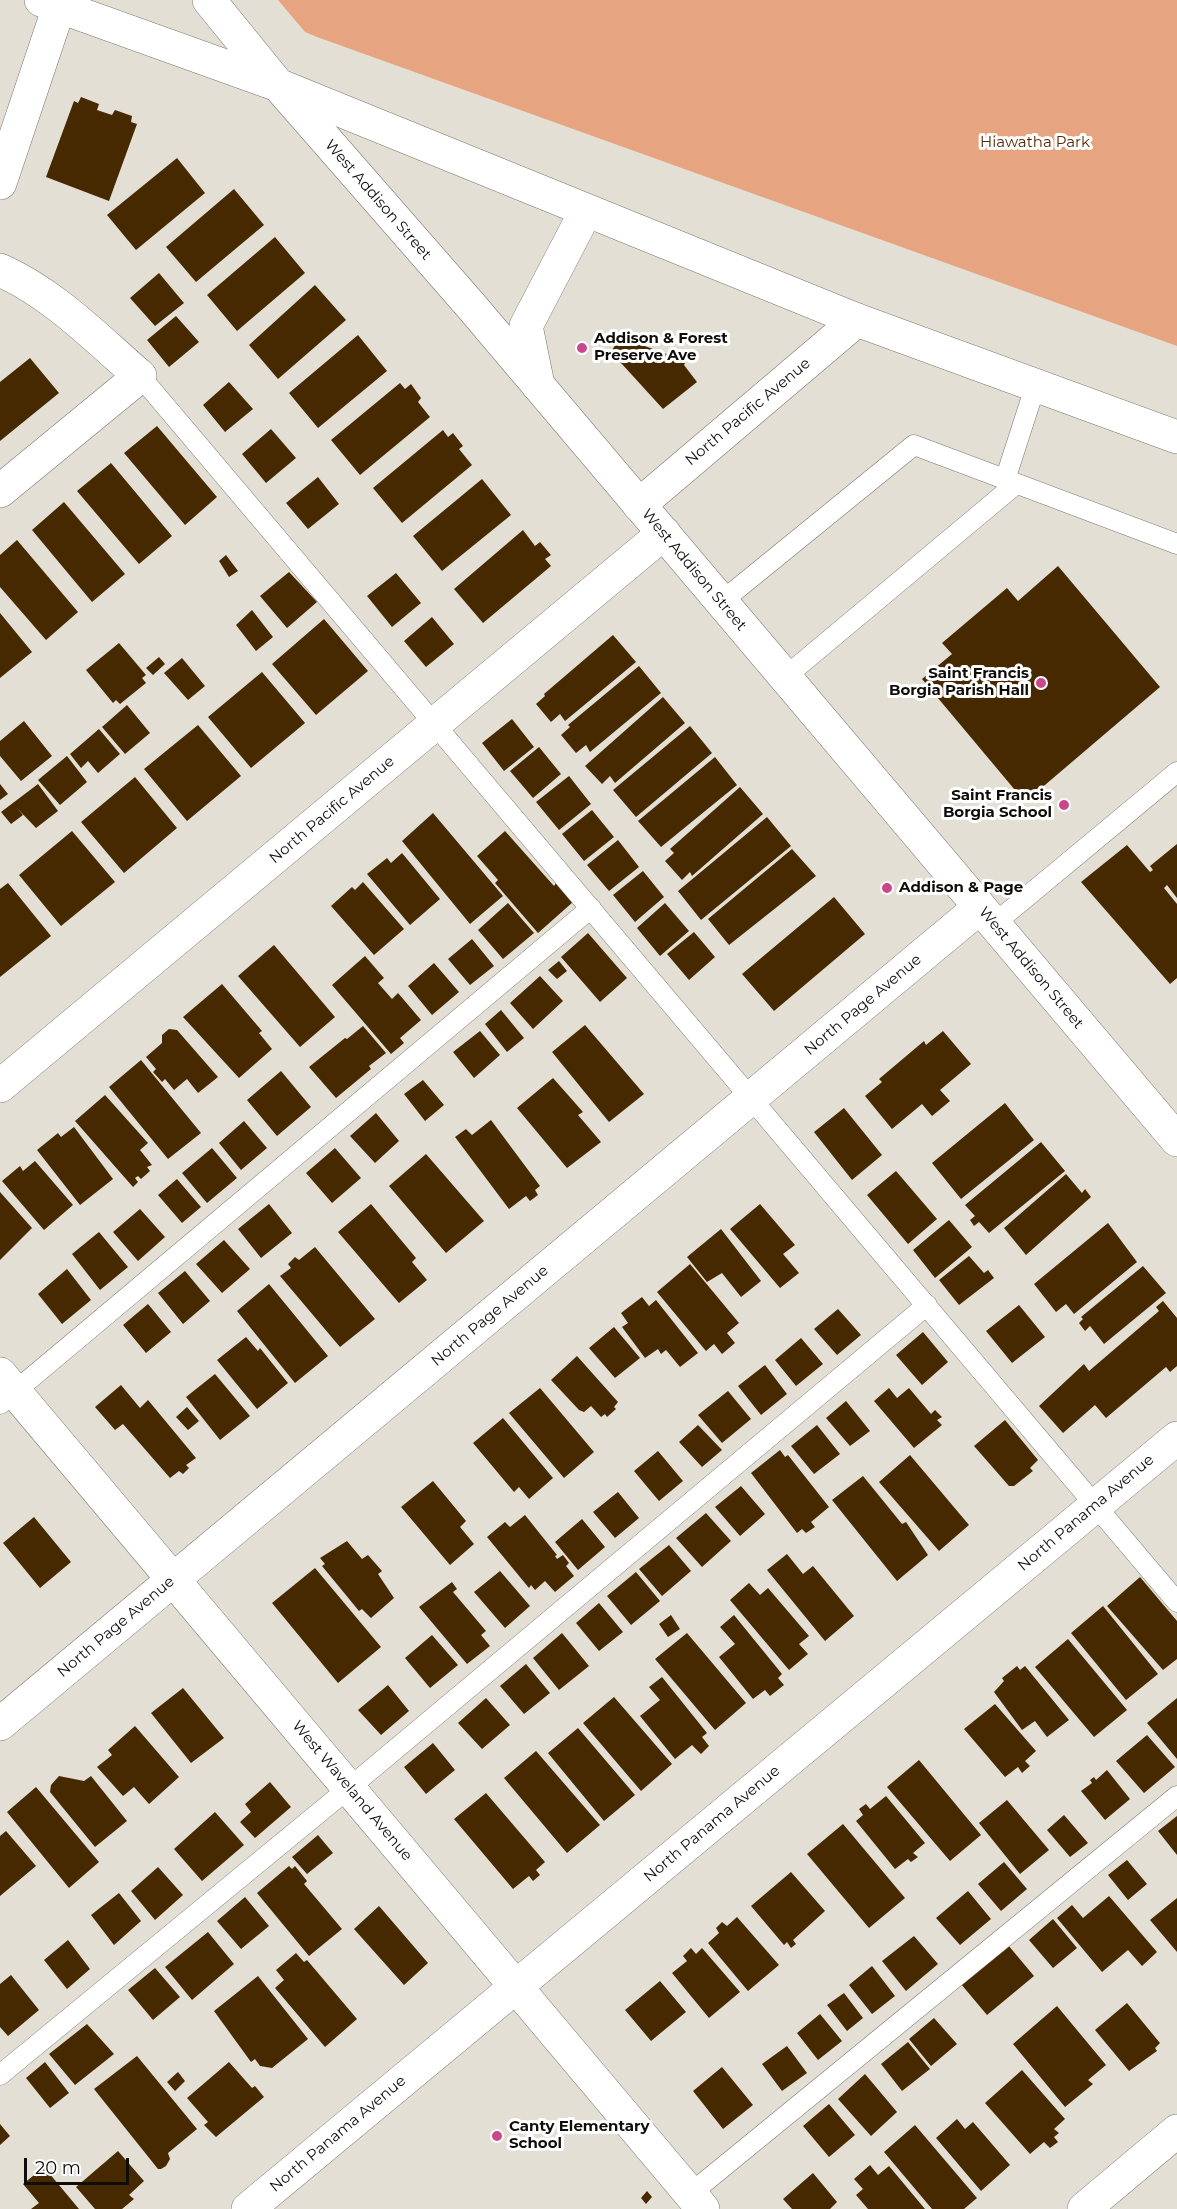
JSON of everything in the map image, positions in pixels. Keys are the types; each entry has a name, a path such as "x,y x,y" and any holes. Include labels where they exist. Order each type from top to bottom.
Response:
{"street":[{"name":"West Addison Street","path":"209,0 278,85 538,385 1177,1140"},
{"path":"0,183 50,4 278,85 857,320 1035,387 1177,437"},
{"path":"538,385 526,326 586,210"},
{"path":"0,270 23,280 63,309 140,376 0,491"},
{"name":"North Pacific Avenue","path":"639,505 857,320"},
{"name":"North Pacific Avenue","path":"0,1086 663,534"},
{"name":"North Page Avenue","path":"0,1724 752,1098 987,916"},
{"name":"West Waveland Avenue","path":"5,1390 173,1580 697,2202"},
{"name":"North Panama Avenue","path":"248,2209 1177,1438"},
{"path":"1084,2209 1177,2131"}],"lane":[{"path":"140,376 1177,1602"},
{"path":"785,677 1010,482 1035,387"},
{"path":"721,602 914,445 1177,544"},
{"path":"987,916 1177,771"},
{"path":"5,1390 591,908"},
{"path":"0,2075 349,1788 927,1305"},
{"path":"697,2202 1177,1797"}],"green space":[{"name":"Hiawatha Park","path":"278,0 1177,0 1177,346 317,37 305,32"}],"building":[{"path":"81,97 99,104 97,110 112,115 115,110 132,116 131,122 137,124 109,201 46,177 74,101 78,103"},
{"path":"177,158 205,193 136,250 107,215"},
{"path":"234,189 264,225 196,282 166,247"},
{"path":"275,237 305,273 237,331 207,295"},
{"path":"159,273 184,303 155,326 130,298"},
{"path":"315,285 346,320 278,379 249,345"},
{"path":"176,316 199,342 169,367 147,340"},
{"path":"358,335 387,371 318,428 289,393"},
{"path":"620,337 686,361 684,365 697,382 663,409 611,352"},
{"path":"30,358 59,393 0,441 0,382"},
{"path":"229,382 253,409 225,432 203,405"},
{"path":"400,383 405,389 411,384 421,398 418,402 430,417 360,475 331,440"},
{"path":"157,426 217,497 185,525 124,453"},
{"path":"271,429 296,458 266,483 242,454"},
{"path":"443,430 448,437 453,433 463,446 459,449 472,465 402,523 373,488"},
{"path":"111,463 172,536 139,564 77,491"},
{"path":"318,477 339,504 308,529 286,503"},
{"path":"482,479 511,515 442,571 413,536"},
{"path":"64,502 125,574 92,602 32,530"},
{"path":"523,530 535,546 540,542 551,555 545,559 551,566 483,623 454,589"},
{"path":"17,540 78,612 46,640 0,587 0,555"},
{"path":"226,555 238,571 229,577 219,561"},
{"name":"Saint Francis Borgia Parish Hall","path":"1058,566 1160,687 1025,802 922,679 952,654 942,643 1007,588 1018,601"},
{"path":"289,572 317,602 287,628 260,596"},
{"path":"396,573 421,603 392,627 367,596"},
{"path":"252,610 273,637 256,651 236,625"},
{"path":"0,613 32,652 0,678"},
{"path":"432,617 454,644 426,667 404,641"},
{"path":"324,619 368,671 316,715 272,664"},
{"path":"613,635 636,662 565,721 560,714 551,722 536,704 545,696 544,694"},
{"path":"119,643 146,675 142,678 146,683 120,704 116,700 113,703 86,670"},
{"path":"159,657 165,664 153,675 146,668"},
{"path":"182,658 205,686 188,700 164,673"},
{"path":"639,666 661,693 590,752 586,745 576,753 561,735 570,727 568,725"},
{"path":"262,672 305,723 251,768 208,717"},
{"path":"663,697 685,723 615,783 610,776 602,784 585,766"},
{"path":"127,705 150,733 125,754 102,727"},
{"path":"512,719 534,747 504,771 482,743"},
{"path":"24,721 52,756 21,781 0,756 0,741"},
{"path":"198,725 241,776 187,821 144,769"},
{"path":"690,726 712,753 636,817 613,790"},
{"path":"99,729 120,754 98,773 88,761 81,768 70,754"},
{"path":"539,747 561,774 533,798 510,771"},
{"path":"67,756 87,782 60,805 38,780"},
{"path":"715,757 737,785 661,847 638,821"},
{"path":"569,776 591,804 559,830 536,802"},
{"path":"135,777 177,828 124,873 81,822"},
{"path":"0,784 8,794 0,800"},
{"path":"38,784 58,811 36,828 17,808 23,815 11,824 1,812"},
{"path":"740,787 763,814 692,876 690,872 682,880 665,861 674,853 670,849"},
{"path":"592,810 614,837 584,861 562,834"},
{"path":"433,813 503,896 470,924 402,841"},
{"path":"767,817 791,846 701,920 678,891"},
{"path":"72,831 115,882 61,926 19,875"},
{"path":"505,831 554,886 556,883 573,902 538,933 495,883 498,880 477,856"},
{"path":"618,840 639,867 609,891 587,865"},
{"path":"1177,844 1177,898 1167,885 1164,888 1177,904 1177,978 1170,984 1081,882 1127,845 1150,872 1153,870 1150,866"},
{"path":"792,849 816,876 729,945 708,919"},
{"path":"402,853 440,899 410,925 367,874 387,858 391,863"},
{"path":"643,871 664,897 635,922 613,895"},
{"path":"363,882 404,929 374,955 331,906 352,887 355,890"},
{"path":"8,883 51,936 0,977 0,889"},
{"path":"834,897 865,934 774,1011 742,974"},
{"path":"508,903 534,933 503,959 478,930"},
{"path":"665,903 689,931 660,956 637,928"},
{"path":"694,932 715,957 689,980 667,954"},
{"path":"588,933 627,978 600,1002 561,957"},
{"path":"472,939 494,966 470,985 448,959"},
{"path":"274,945 335,1017 300,1047 238,976"},
{"path":"365,956 384,978 378,983 392,999 398,993 421,1020 400,1038 404,1043 391,1054 332,985"},
{"path":"559,961 567,971 557,979 548,970"},
{"path":"434,963 459,992 432,1015 408,986"},
{"path":"540,976 563,1001 533,1029 510,1003"},
{"path":"222,984 262,1031 259,1033 272,1049 239,1078 183,1017"},
{"path":"501,1010 524,1038 507,1052 485,1024"},
{"path":"585,1025 644,1094 609,1122 552,1052"},
{"path":"363,1026 386,1053 369,1066 371,1069 336,1098 309,1067"},
{"path":"169,1029 177,1030 218,1077 198,1093 187,1079 174,1090 165,1079 162,1082 153,1072 156,1069 146,1057 162,1043 162,1035"},
{"path":"480,1031 500,1055 474,1078 453,1052"},
{"path":"943,1031 971,1064 940,1090 950,1101 932,1116 922,1104 892,1129 865,1096 882,1082 879,1079 924,1041 926,1045"},
{"path":"141,1060 201,1133 168,1159 109,1087"},
{"path":"281,1071 311,1107 277,1136 247,1100"},
{"path":"553,1078 583,1112 578,1115 601,1142 567,1168 517,1108"},
{"path":"423,1080 444,1105 425,1121 404,1094"},
{"path":"105,1095 148,1143 140,1150 152,1165 147,1167 150,1171 141,1179 138,1176 135,1178 138,1182 133,1187 75,1121"},
{"path":"1005,1103 1034,1140 961,1199 932,1163"},
{"path":"844,1108 882,1155 852,1180 814,1132"},
{"path":"376,1113 399,1141 375,1163 350,1136"},
{"path":"491,1120 540,1186 535,1190 538,1195 530,1201 526,1196 509,1209 455,1137 466,1129 472,1135"},
{"path":"244,1121 267,1148 241,1170 219,1143"},
{"path":"74,1127 113,1179 80,1205 37,1150 58,1133 61,1137"},
{"path":"1041,1142 1065,1171 989,1233 979,1222 974,1226 970,1220 975,1216 965,1205"},
{"path":"212,1148 237,1178 207,1203 182,1173"},
{"path":"335,1148 361,1178 332,1203 306,1173"},
{"path":"426,1154 484,1221 446,1253 389,1186"},
{"path":"35,1161 73,1205 44,1230 2,1181 20,1166 23,1171"},
{"path":"896,1171 937,1219 908,1244 867,1195"},
{"path":"1066,1174 1082,1193 1085,1189 1091,1197 1026,1255 1004,1228"},
{"path":"177,1179 201,1207 182,1223 158,1195"},
{"path":"0,1192 32,1228 0,1260"},
{"path":"269,1204 292,1233 261,1258 238,1229"},
{"path":"371,1204 416,1258 412,1262 427,1280 399,1303 338,1232"},
{"path":"760,1204 795,1245 783,1254 799,1273 780,1288 730,1229"},
{"path":"140,1209 165,1237 138,1261 113,1232"},
{"path":"949,1220 972,1247 935,1278 913,1250"},
{"path":"1108,1223 1137,1262 1074,1314 1066,1304 1056,1312 1034,1284"},
{"path":"721,1229 761,1281 741,1297 722,1273 707,1282 687,1257"},
{"path":"99,1232 128,1267 100,1290 72,1254"},
{"path":"224,1240 250,1269 222,1293 196,1264"},
{"path":"315,1247 375,1319 340,1347 280,1276 291,1268 288,1264 295,1257 299,1260"},
{"path":"969,1256 984,1273 988,1270 994,1278 959,1305 939,1280"},
{"path":"690,1264 739,1323 727,1333 735,1343 722,1354 714,1344 706,1351 657,1292"},
{"path":"1143,1266 1166,1293 1104,1344 1090,1326 1085,1331 1079,1323 1083,1319 1081,1317"},
{"path":"67,1269 91,1300 62,1324 38,1294"},
{"path":"185,1271 210,1301 183,1324 158,1293"},
{"path":"269,1284 328,1356 295,1383 237,1311"},
{"path":"642,1297 649,1306 656,1300 698,1353 680,1367 666,1350 661,1354 658,1349 645,1358 622,1327 628,1323 621,1313"},
{"path":"1163,1301 1177,1318 1177,1366 1170,1372 1166,1367 1106,1418 1095,1405 1063,1433 1039,1406 1084,1364 1089,1371 1159,1311 1156,1307"},
{"path":"148,1304 171,1332 146,1353 123,1325"},
{"path":"1019,1305 1045,1337 1012,1363 986,1331"},
{"path":"838,1309 861,1335 837,1355 814,1329"},
{"path":"614,1327 640,1358 615,1378 589,1348"},
{"path":"923,1332 948,1362 922,1385 896,1355"},
{"path":"246,1337 258,1351 260,1348 288,1383 257,1409 217,1360"},
{"path":"801,1338 823,1364 796,1386 775,1360"},
{"path":"577,1356 618,1402 614,1407 616,1409 607,1417 605,1414 601,1417 591,1406 584,1412 579,1410 551,1380"},
{"path":"765,1365 787,1394 761,1415 738,1386"},
{"path":"215,1374 250,1416 220,1440 186,1397"},
{"path":"121,1385 140,1408 148,1400 196,1458 186,1465 189,1468 183,1474 179,1471 170,1478 123,1424 115,1430 95,1407"},
{"path":"540,1388 594,1452 564,1478 509,1413"},
{"path":"889,1388 897,1398 909,1388 931,1414 935,1410 942,1417 937,1420 942,1425 914,1448 874,1401"},
{"path":"728,1391 751,1419 722,1443 698,1415"},
{"path":"846,1401 870,1431 850,1446 826,1418"},
{"path":"187,1407 199,1421 188,1430 176,1417"},
{"path":"503,1418 553,1478 529,1499 519,1487 514,1492 473,1443"},
{"path":"1005,1420 1038,1460 1030,1468 1033,1471 1014,1486 1009,1486 974,1446"},
{"path":"698,1425 722,1450 702,1467 679,1442"},
{"path":"817,1425 840,1454 814,1474 791,1446"},
{"path":"780,1450 785,1457 788,1455 829,1507 811,1522 815,1527 806,1533 802,1529 797,1533 751,1473"},
{"path":"658,1451 683,1481 659,1501 634,1471"},
{"path":"910,1455 969,1525 939,1551 879,1482"},
{"path":"863,1476 902,1524 906,1522 928,1555 897,1581 832,1500"},
{"path":"433,1481 466,1521 460,1527 474,1544 450,1565 401,1507"},
{"path":"741,1486 765,1514 740,1536 715,1507"},
{"path":"618,1492 639,1518 615,1538 593,1512"},
{"path":"706,1513 731,1541 702,1567 676,1538"},
{"path":"525,1515 557,1555 555,1556 557,1559 563,1555 569,1563 566,1566 574,1576 555,1592 545,1581 535,1590 531,1585 529,1588 487,1537 505,1522 510,1527"},
{"path":"34,1517 71,1562 40,1588 3,1543"},
{"path":"582,1519 605,1547 578,1570 555,1542"},
{"path":"347,1541 362,1559 368,1555 382,1571 378,1574 394,1598 371,1618 362,1609 359,1611 322,1566 325,1564 320,1558"},
{"path":"669,1545 691,1571 662,1596 639,1569"},
{"path":"787,1554 803,1574 813,1566 854,1616 825,1641 767,1570"},
{"path":"315,1568 381,1647 338,1683 272,1603"},
{"path":"500,1571 530,1606 505,1628 474,1592"},
{"path":"636,1572 660,1601 631,1625 607,1596"},
{"path":"1140,1577 1177,1621 1177,1659 1163,1670 1107,1606"},
{"path":"452,1582 457,1589 453,1592 486,1631 481,1635 490,1646 467,1664 419,1607"},
{"path":"749,1583 760,1595 768,1588 809,1636 799,1644 808,1654 789,1670 730,1600"},
{"path":"599,1603 623,1632 599,1651 576,1623"},
{"path":"1103,1606 1158,1674 1126,1700 1071,1633"},
{"path":"671,1615 680,1629 668,1637 659,1624"},
{"path":"734,1615 782,1674 778,1678 784,1685 770,1696 765,1690 753,1699 719,1657 735,1644 720,1627"},
{"path":"562,1633 589,1666 559,1690 533,1658"},
{"path":"687,1633 746,1703 715,1730 655,1659"},
{"path":"432,1635 458,1665 430,1688 405,1658"},
{"path":"1068,1639 1127,1710 1094,1737 1035,1667"},
{"path":"526,1664 550,1693 524,1714 500,1686"},
{"path":"1017,1666 1020,1670 1025,1666 1069,1720 1047,1737 1035,1721 1022,1730 994,1692 1004,1681 1002,1678"},
{"path":"662,1677 707,1733 702,1737 709,1746 701,1754 692,1745 675,1759 640,1716 660,1700 649,1687"},
{"path":"388,1685 409,1711 381,1735 358,1710"},
{"path":"183,1688 224,1738 191,1763 151,1713"},
{"path":"614,1697 672,1764 641,1791 583,1723"},
{"path":"486,1698 510,1725 482,1749 458,1723"},
{"path":"1177,1698 1177,1759 1147,1723"},
{"path":"995,1704 1036,1751 1025,1761 1030,1766 1022,1773 1018,1767 1005,1777 964,1729"},
{"path":"135,1726 179,1777 149,1804 134,1787 123,1796 97,1767 112,1755 108,1750"},
{"path":"578,1728 635,1795 604,1821 548,1753"},
{"path":"1147,1735 1175,1767 1144,1793 1116,1761"},
{"path":"433,1743 455,1770 426,1794 404,1767"},
{"path":"536,1751 600,1825 567,1853 504,1778"},
{"path":"919,1760 981,1835 950,1861 887,1787"},
{"path":"1107,1770 1130,1799 1105,1820 1081,1791 1092,1783 1090,1780 1094,1777 1096,1780"},
{"path":"59,1776 84,1781 91,1776 127,1821 95,1847 50,1792 51,1785"},
{"path":"270,1782 291,1807 255,1838 240,1822 251,1812 245,1804"},
{"path":"36,1787 99,1862 69,1888 7,1812"},
{"path":"486,1793 545,1862 536,1870 540,1875 533,1881 529,1876 513,1889 454,1819"},
{"path":"886,1796 925,1843 913,1853 918,1857 911,1862 908,1859 895,1869 856,1821 863,1815 859,1809 866,1804 870,1809"},
{"path":"1007,1800 1049,1850 1020,1874 979,1823"},
{"path":"215,1812 244,1845 202,1881 174,1849"},
{"path":"1064,1815 1088,1843 1070,1857 1047,1830"},
{"path":"1177,1816 1177,1855 1158,1831"},
{"path":"843,1824 905,1898 869,1928 807,1854"},
{"path":"6,1831 36,1866 0,1896 0,1836"},
{"path":"318,1835 333,1853 307,1874 292,1857"},
{"path":"1127,1860 1147,1884 1128,1900 1108,1875"},
{"path":"1004,1862 1027,1889 1001,1911 978,1884"},
{"path":"289,1866 292,1869 295,1866 307,1881 304,1884 342,1929 309,1956 257,1893"},
{"path":"158,1867 183,1895 155,1920 131,1891"},
{"path":"791,1872 825,1911 793,1940 796,1944 791,1948 787,1942 784,1945 751,1906"},
{"path":"968,1891 991,1919 960,1945 936,1918"},
{"path":"119,1893 141,1921 114,1945 91,1915"},
{"path":"1109,1896 1157,1952 1142,1966 1128,1950 1102,1972 1057,1918 1072,1905 1083,1918"},
{"path":"245,1897 269,1926 241,1949 217,1921"},
{"path":"1177,1898 1177,1952 1150,1920"},
{"path":"379,1906 428,1963 404,1985 354,1929"},
{"path":"737,1917 779,1965 748,1991 708,1943 719,1933 716,1928 722,1922 727,1926"},
{"path":"1053,1919 1077,1948 1053,1968 1029,1940"},
{"path":"208,1932 234,1964 192,2000 165,1967"},
{"path":"914,1936 938,1964 906,1991 882,1961"},
{"path":"68,1940 90,1969 67,1989 44,1960"},
{"path":"1008,1945 1034,1976 987,2015 961,1984"},
{"path":"691,1948 696,1954 702,1948 740,1992 709,2018 672,1973 687,1961 683,1956"},
{"path":"296,1953 304,1962 307,1960 357,2019 325,2047 275,1988 284,1980 276,1970"},
{"path":"872,1966 895,1996 872,2014 849,1985"},
{"path":"155,1968 180,1997 153,2020 128,1990"},
{"path":"11,1975 39,2010 8,2036 0,2027 0,1984"},
{"path":"258,1976 308,2039 272,2068 260,2066 255,2059 251,2062 214,2011"},
{"path":"660,1981 686,2012 651,2041 625,2010"},
{"path":"844,1993 863,2018 847,2031 827,2005"},
{"path":"1127,2003 1160,2043 1155,2048 1157,2051 1129,2071 1095,2030"},
{"path":"1057,2006 1106,2065 1088,2080 1093,2084 1065,2107 1013,2044"},
{"path":"820,2014 842,2041 818,2060 797,2033"},
{"path":"934,2018 957,2044 931,2066 909,2039"},
{"path":"87,2024 114,2054 75,2085 49,2054"},
{"path":"908,2042 930,2069 902,2091 881,2064"},
{"path":"787,2046 807,2073 782,2091 762,2064"},
{"path":"137,2056 197,2129 168,2153 170,2159 161,2169 158,2169 94,2089"},
{"path":"45,2062 69,2093 50,2108 26,2078"},
{"path":"229,2062 252,2088 255,2086 264,2097 216,2137 204,2125 208,2122 187,2098"},
{"path":"722,2067 753,2105 723,2129 693,2091"},
{"path":"1022,2070 1065,2119 1054,2129 1059,2133 1054,2137 1058,2142 1050,2148 1044,2142 1030,2154 985,2103"},
{"path":"178,2072 185,2081 175,2091 167,2082"},
{"path":"865,2074 897,2112 871,2136 838,2099"},
{"path":"829,2104 855,2135 829,2157 803,2126"},
{"path":"957,2119 965,2129 973,2122 1010,2165 981,2191 936,2138"},
{"path":"0,2124 10,2136 0,2145"},
{"path":"915,2125 977,2198 964,2209 932,2209 884,2152"},
{"path":"118,2151 144,2181 129,2195 134,2199 122,2209 95,2209 76,2187"},
{"path":"870,2165 878,2175 889,2166 925,2209 868,2209 856,2195 863,2189 854,2179"},
{"path":"44,2167 79,2209 31,2209 39,2203 23,2184"},
{"path":"813,2173 837,2202 830,2209 792,2209 783,2199"},
{"path":"647,2191 652,2197 646,2204 641,2198"}],"place":[{"name":"Addison & Forest Preserve Ave","path":"582,348"},
{"name":"Saint Francis Borgia Parish Hall","path":"1041,683"},
{"name":"Saint Francis Borgia School","path":"1064,805"},
{"name":"Addison & Page","path":"887,888"},
{"name":"Canty Elementary School","path":"497,2136"}]}
